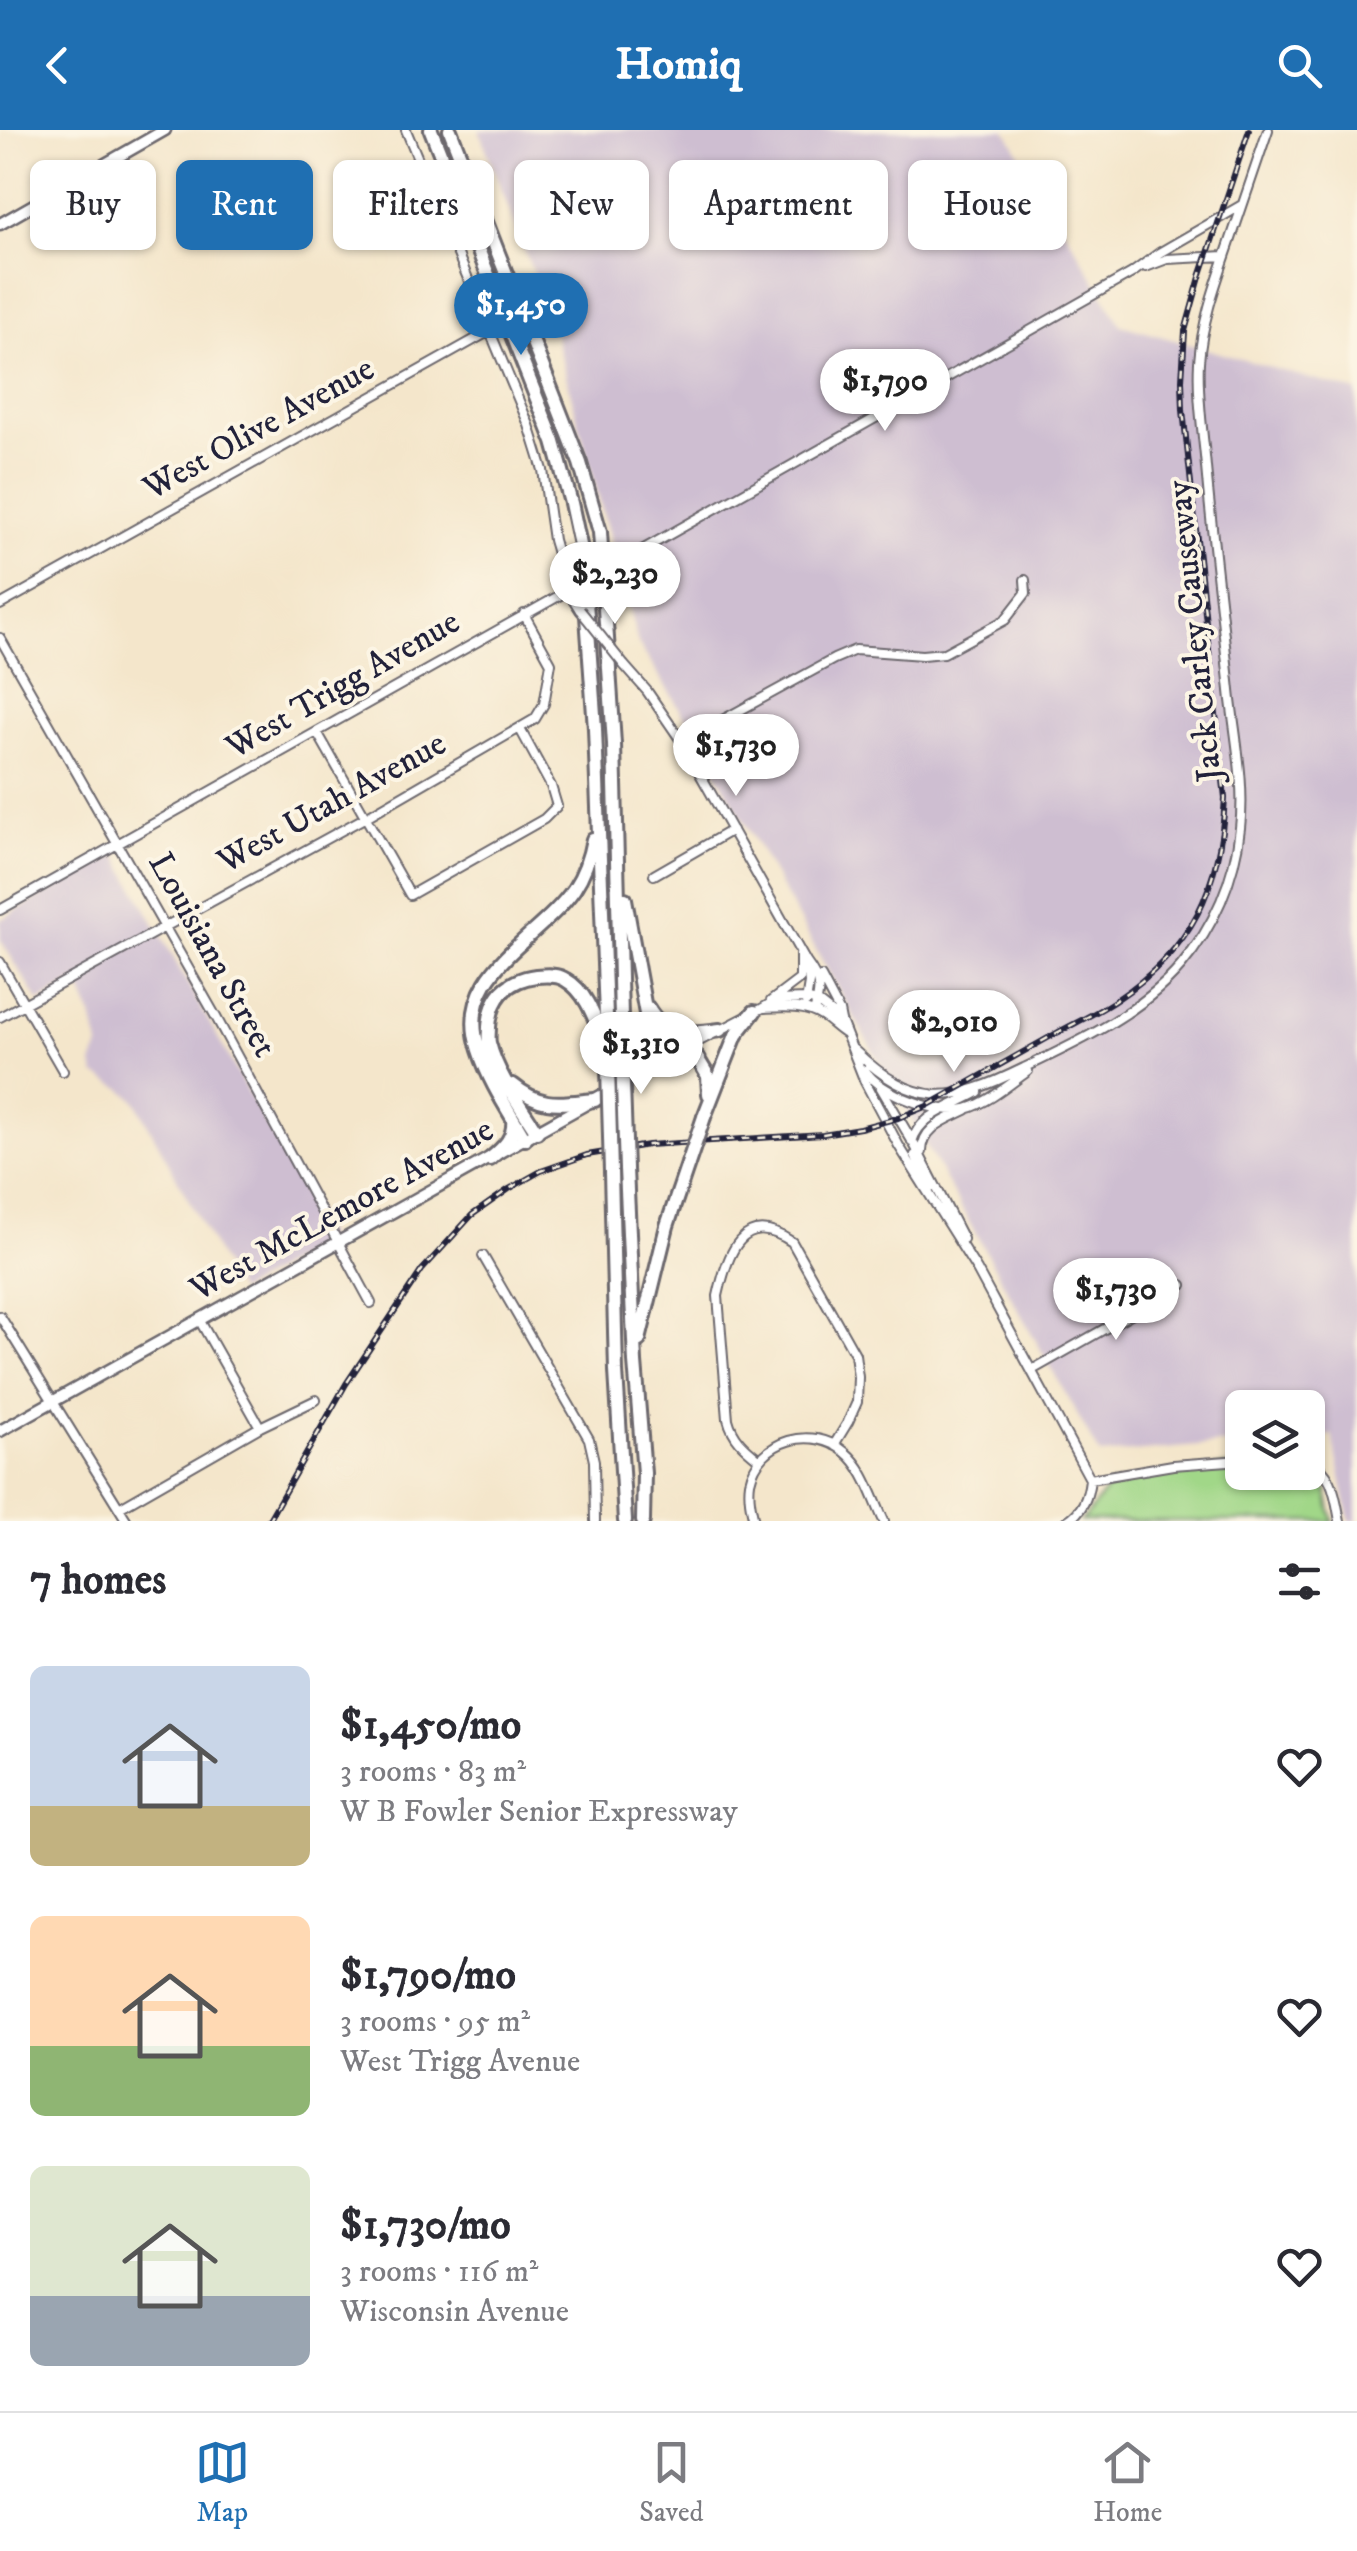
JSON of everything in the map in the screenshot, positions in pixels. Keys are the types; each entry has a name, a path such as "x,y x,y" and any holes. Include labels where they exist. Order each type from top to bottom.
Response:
{"highway":[{"path":"431,130 554,442 583,559 598,812 616,1370 625,1521"},
{"path":"450,130 580,463 600,532 611,686 626,1169 644,1473 643,1521"},
{"path":"531,1136 512,1116 478,1048 474,1015 481,988 502,960 574,889 590,856 598,812"},
{"path":"617,854 648,1024 666,1060"},
{"path":"531,1136 488,1040 491,1009 503,989 523,978 548,974 566,979 588,1005 607,1048"},
{"path":"642,997 651,1015 664,1027 687,1034 720,1030"},
{"path":"635,1362 667,1226 709,1102 736,1035 762,1007"},
{"path":"690,1046 708,1076 709,1102"},
{"path":"502,1074 534,1100 552,1104 595,1100"},
{"path":"490,1159 513,1134 512,1116"}],"main road":[{"path":"0,224 160,131"},
{"name":"West McLemore Avenue","path":"0,1432 690,1046"}],"street":[{"path":"406,130 493,329 529,425 544,470 553,540 568,590 682,742 817,977 817,1002 841,1022"},
{"name":"Jack Carley Causeway","path":"854,1050 903,1087 925,1094 946,1095 986,1087 1129,1011 1157,990 1204,936 1220,904 1233,868 1240,827 1240,770 1208,492 1199,362 1204,328 1225,256 1268,130"},
{"path":"1132,273 1242,205"},
{"path":"1132,273 1167,259 1225,256"},
{"name":"West Trigg Avenue","path":"0,910 1132,273"},
{"name":"West Olive Avenue","path":"0,605 544,299"},
{"path":"682,742 855,650 944,653 1005,620 1026,594 1025,580"},
{"name":"West Utah Avenue","path":"0,1017 520,729 539,714 550,674 547,654 524,614"},
{"name":"Louisiana Street","path":"0,638 216,1017 371,1302"},
{"path":"317,732 410,895 544,818 556,806 551,786 520,729"},
{"path":"654,876 732,830"},
{"path":"762,1007 800,979 799,950"},
{"path":"799,950 820,976 839,1011 844,1033 867,1076 926,1106 970,1108"},
{"path":"0,962 63,1071"},
{"path":"806,962 808,1007 844,1033"},
{"name":"West McLemore Avenue","path":"690,1046 781,999 808,1007 817,1002"},
{"path":"854,1050 865,1082 899,1146 977,1270"},
{"name":"Jack Carley Causeway","path":"923,1162 921,1146 929,1130 1053,1054"},
{"path":"867,1062 1090,1479 1086,1502 1067,1521"},
{"path":"944,1218 912,1146 914,1132 926,1119 986,1087"},
{"path":"759,1460 732,1433 728,1419 718,1296 734,1247 754,1230 779,1233 792,1242 855,1354 856,1402 834,1445"},
{"path":"483,1256 589,1439 594,1461 595,1521"},
{"path":"1032,1370 1182,1284"},
{"path":"0,1316 127,1521"},
{"path":"200,1321 260,1428"},
{"path":"120,1508 316,1400"},
{"path":"754,1521 750,1480 759,1460 773,1446 794,1438 814,1438 846,1452 858,1467 884,1521"},
{"path":"1090,1479 1173,1465 1225,1461"},
{"path":"1325,1472 1333,1484 1340,1521"}],"shaded area":[{"path":"479,130 1006,130 1024,160 908,160 908,250 1067,250 1067,233 1121,325 1357,392 1357,1521 1350,1521 1332,1435 1325,1436 1325,1390 1225,1390 1225,1444 1100,1455 687,720 638,643 551,321 524,250 649,250 649,160 514,160 514,223 494,160 490,160"},
{"path":"116,854 327,1235 320,1245 238,1292 135,1100 95,1075 93,1065 99,1046 77,981 39,1002 0,939 0,920"}],"green space":[{"path":"1225,1467 1225,1490 1325,1487 1333,1521 1080,1521 1109,1485 1154,1474"}],"railway":[{"path":"268,1521 346,1384 422,1270 472,1215 509,1189 541,1171 587,1155 648,1145 823,1134 898,1118 927,1106 1109,1005 1165,960 1183,937 1209,888 1225,798 1183,410 1185,331 1249,130"}]}
